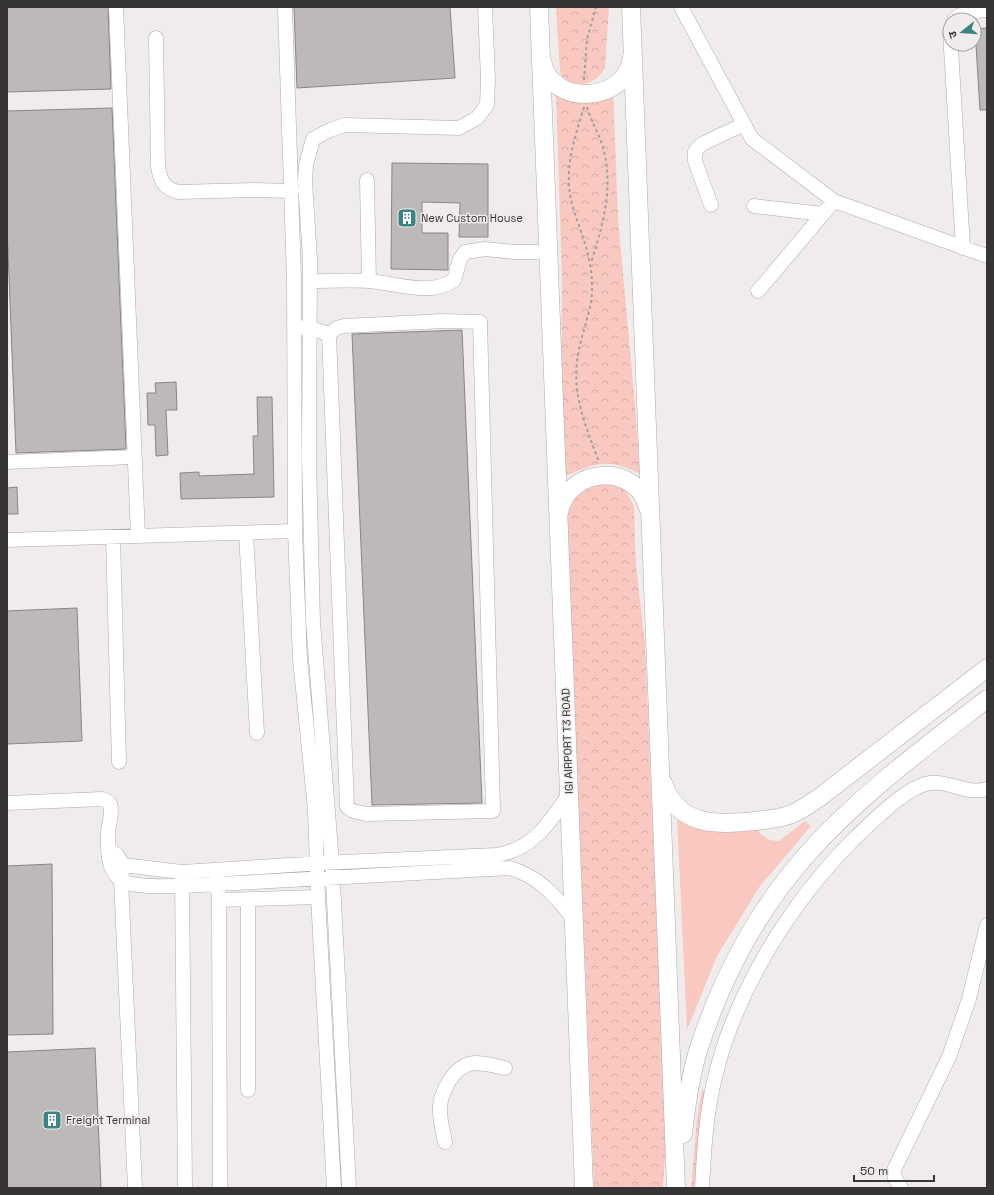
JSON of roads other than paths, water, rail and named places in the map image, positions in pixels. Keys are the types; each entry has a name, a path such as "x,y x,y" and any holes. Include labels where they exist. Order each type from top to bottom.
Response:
{"main road":[{"path":"539,7 540,50 543,64 550,77 561,88 574,94 585,95 603,93 616,85 625,74 631,61 633,46"},
{"path":"631,7 676,1188"},
{"name":"IGI AIRPORT T3 ROAD","path":"540,50 584,1188"},
{"path":"558,521 560,506 568,492 580,481 594,475 610,474 625,479 638,489 647,502 650,517"},
{"path":"660,775 666,791 674,804 687,815 699,820 728,824 779,818 793,814 820,797 987,668"},
{"path":"676,1188 687,1099 698,1052 732,964 758,920 780,887 808,852 838,822 875,788 987,699"}],"street":[{"path":"116,7 138,536"},
{"path":"285,7 292,191 295,531 300,659 315,810 317,879 334,1188"},
{"path":"349,1188 332,862 313,622 309,460 310,281 305,182 306,165 313,139 330,130 345,125 459,128 477,118 487,105 488,79 485,7"},
{"path":"681,7 752,140 834,201 987,256"},
{"path":"967,12 987,10"},
{"path":"156,38 158,166 160,179 163,185 178,192 253,190 292,191"},
{"path":"951,52 963,248"},
{"path":"711,205 695,161 695,151 702,144 744,124"},
{"path":"367,180 369,281"},
{"path":"758,291 834,201"},
{"path":"754,206 823,214"},
{"path":"310,281 369,281 431,288 443,286 454,280 460,259 465,252 485,249 514,252 548,252"},
{"path":"328,808 347,807 352,811 366,814 493,811 480,322 444,321 344,326 336,328 329,334"},
{"path":"294,327 310,328 329,334"},
{"path":"329,334 347,807"},
{"path":"7,462 134,457"},
{"path":"7,540 295,531"},
{"path":"246,533 257,733"},
{"path":"112,537 119,762"},
{"path":"969,713 987,707"},
{"path":"702,1188 706,1132 715,1077 728,1037 750,983 791,914 839,854 870,823 914,788 935,782 970,791 987,789"},
{"path":"123,865 182,872 332,862 496,855 508,853 527,844 545,829 569,794"},
{"path":"7,803 102,799 107,801 110,809 108,858 112,869 121,880 135,884 182,886 509,868 526,874 546,887 554,894 574,919"},
{"path":"109,850 117,855 123,865 121,880 135,1188"},
{"path":"217,870 219,900 220,1188"},
{"path":"182,872 185,1188"},
{"path":"219,900 318,897"},
{"path":"248,899 248,1090"},
{"path":"901,1188 895,1178 894,1170 949,1056 969,999 987,926"},
{"path":"445,1142 440,1105 446,1087 452,1076 469,1064 482,1064 505,1068"}],"place":[{"name":"New Custom House","path":"407,218"},
{"name":"Freight Terminal","path":"52,1120"}]}
